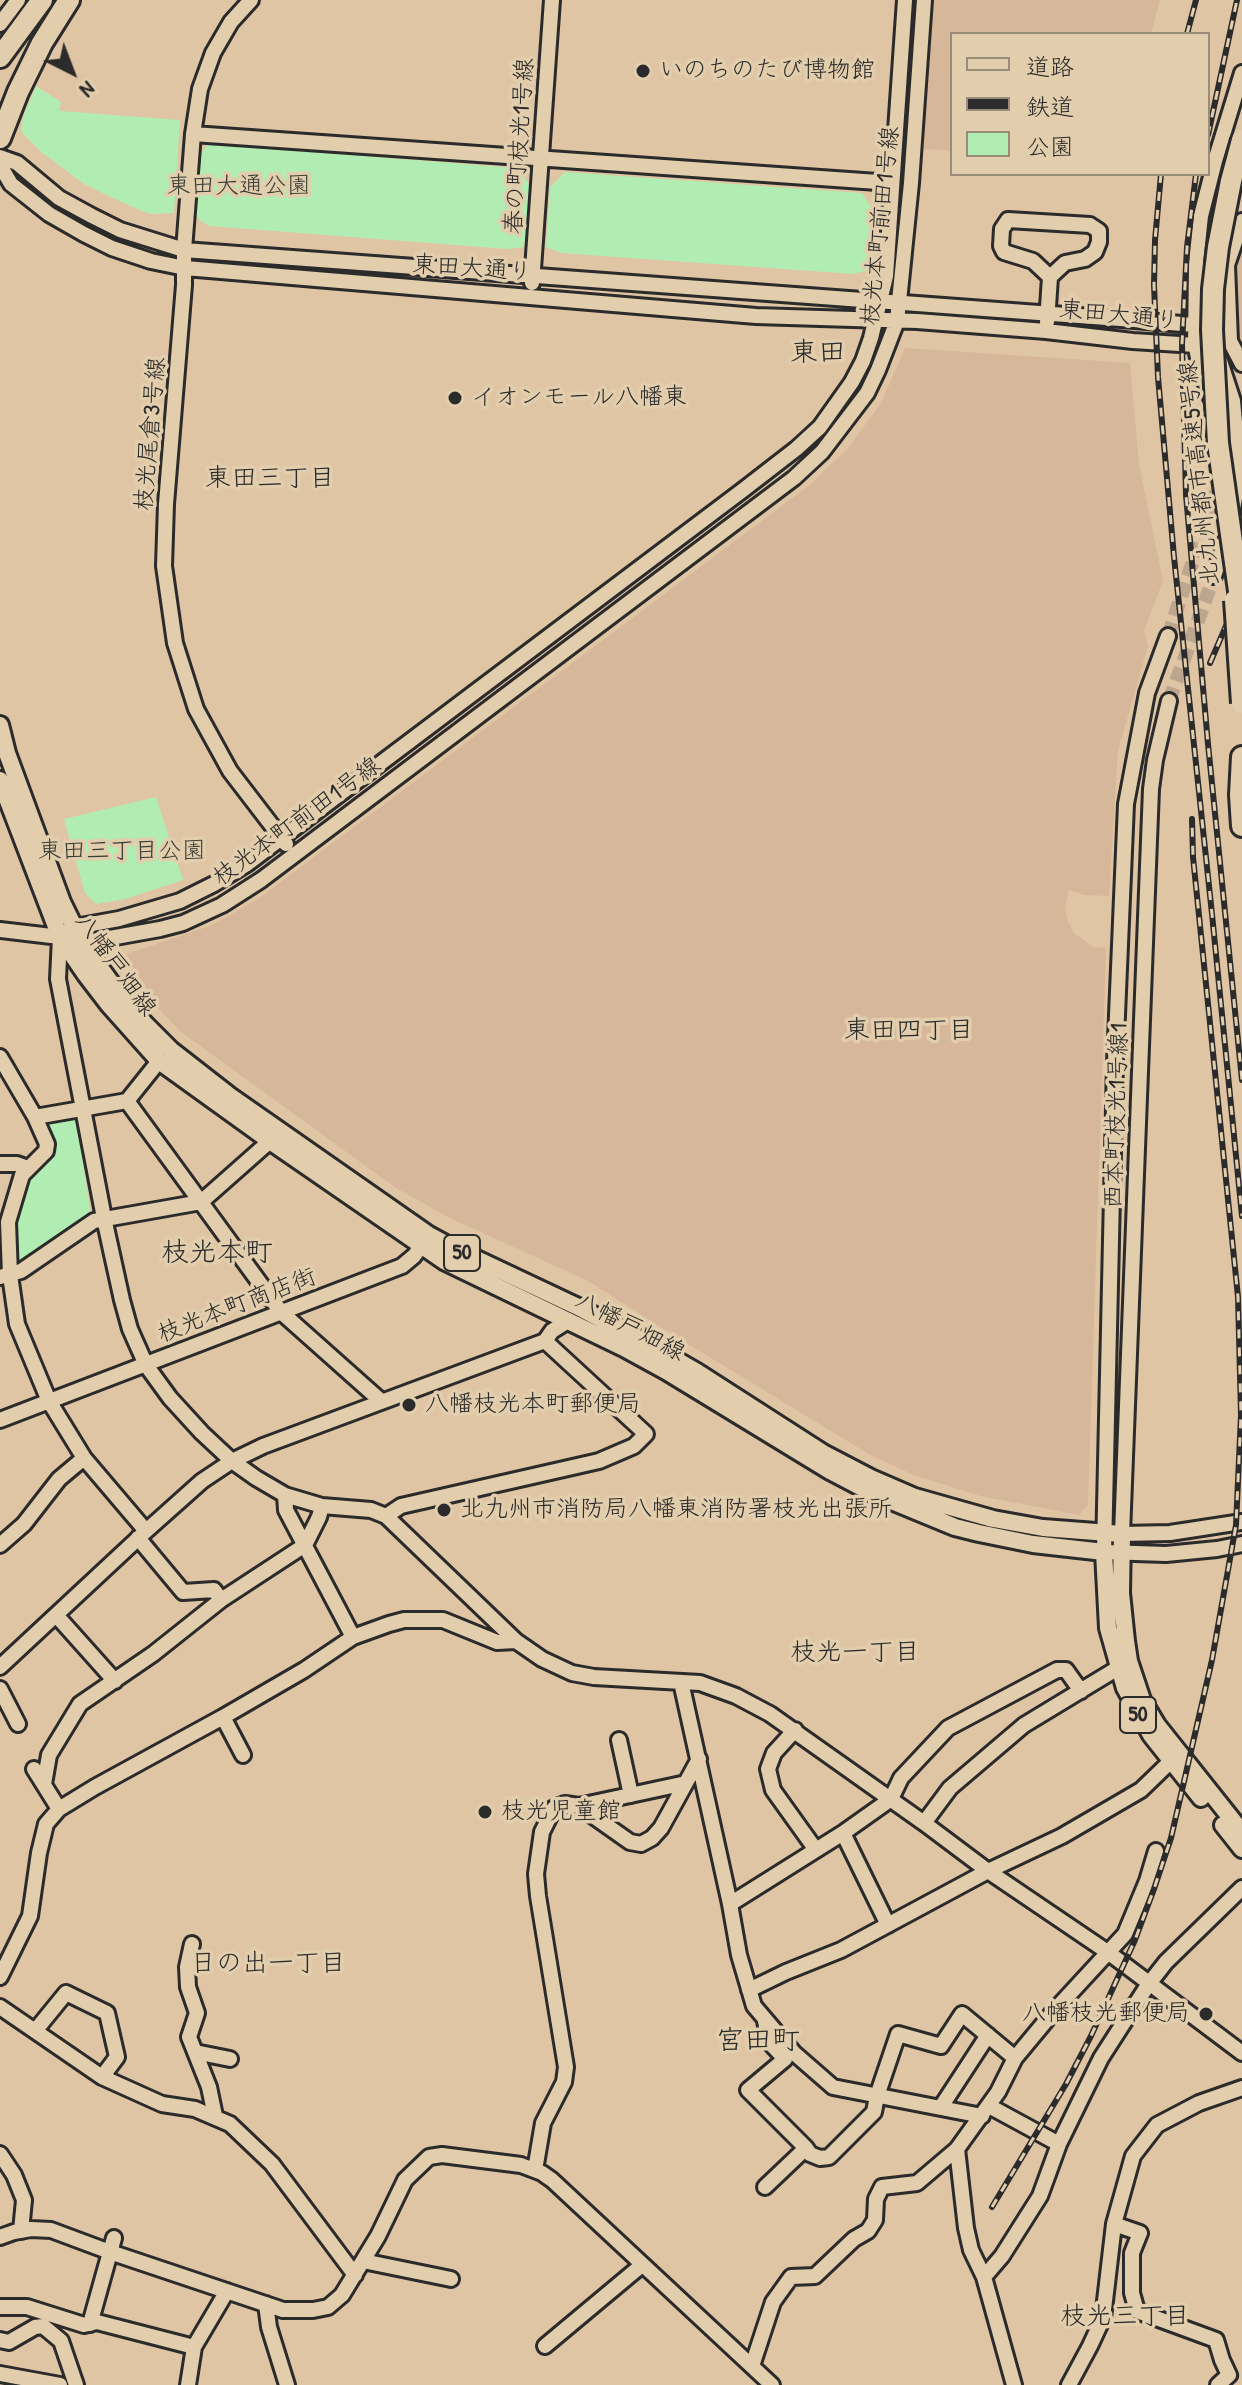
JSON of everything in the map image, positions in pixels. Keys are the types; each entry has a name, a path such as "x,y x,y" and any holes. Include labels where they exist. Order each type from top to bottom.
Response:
{"highway":[{"path":"0,38 29,0"},
{"path":"0,57 42,0"},
{"path":"0,138 42,43 69,0"},
{"name":"北九州都市高速5号線","path":"1242,142 1218,247 1212,317 1215,416 1242,612"},
{"path":"1230,528 1242,703"},
{"path":"1242,757 1242,826"}],"main road":[{"name":"八幡戸畑線","path":"1,730 62,902 67,932 82,943 125,1002 171,1050 425,1241 444,1261 666,1371 830,1471 890,1501 955,1527 979,1533 1033,1544 1104,1552"},
{"name":"八幡戸畑線","path":"0,780 67,932 109,1005 159,1061 270,1141 425,1241 453,1248 652,1346 823,1453 894,1489 1017,1524 1122,1534"},
{"name":"50","path":"1122,1534 1121,1593 1126,1641 1142,1700 1157,1725 1242,1832"},
{"name":"50","path":"1104,1552 1108,1628 1118,1668 1140,1718 1242,1849"}],"street":[{"path":"2,15 18,0"},
{"name":"枝光尾倉3号線","path":"251,0 231,22 213,53 200,89 193,134 164,566 175,643 196,709 230,771 294,854"},
{"name":"春の町枝光1号線","path":"530,295 552,0"},
{"name":"枝光本町前田1号線","path":"0,930 67,932 119,919 180,901 247,864 796,449 820,427 852,382 867,351 886,276 905,0"},
{"name":"枝光本町前田1号線","path":"82,943 160,929 197,917 261,880 794,478 822,452 867,393 897,321 924,0"},
{"path":"1216,492 1222,467 1223,437 1195,345 1196,263 1201,216 1242,73"},
{"path":"193,134 892,183"},
{"path":"1214,576 1236,493 1238,454 1233,401 1214,336 1214,282 1220,237 1242,142"},
{"name":"東田大通り","path":"0,157 17,163 59,198 106,223 184,250 1194,325 1214,336"},
{"name":"東田大通り","path":"0,165 11,184 49,214 84,234 112,248 185,268 756,316 876,319 1046,331 1133,341 1195,345 1214,336"},
{"path":"1046,331 1050,277 1065,263 1085,259 1095,252 1099,242 1097,228 1008,220 1002,229 1001,246 1004,252 1033,261 1050,277"},
{"path":"1242,221 1227,265 1242,364"},
{"name":"西本町枝光1号線1","path":"1104,1552 1115,1062 1126,804 1147,693 1168,636"},
{"name":"西本町枝光1号線1","path":"1122,1534 1151,789 1169,701"},
{"path":"1123,891 1146,892"},
{"path":"67,932 58,979 104,1218 130,1329 146,1365 170,1398 232,1461 285,1495 322,1506 371,1510 386,1516 516,1641 542,1659 572,1673 594,1677 700,1683 736,1696 770,1714 988,1871 1109,1953 1242,2053"},
{"path":"35,1117 127,1101 159,1061"},
{"path":"2,1065 35,1117 47,1144 46,1151 22,1175 8,1222 5,1276 17,1324 49,1401 84,1458 183,1592 214,1590 221,1600"},
{"path":"127,1101 281,1312 381,1401"},
{"path":"5,1276 21,1271 94,1221 201,1202 270,1141"},
{"path":"0,1164 17,1164 28,1168"},
{"name":"枝光本町商店街","path":"0,1420 402,1266 425,1241"},
{"path":"0,1667 202,1481 232,1461 263,1446 545,1341 552,1331 568,1321"},
{"path":"386,1516 401,1506 599,1461 634,1446 646,1434 545,1341"},
{"path":"0,1545 24,1524 59,1479 84,1458"},
{"path":"285,1495 286,1510 353,1637"},
{"path":"44,1784 49,1755 80,1704 221,1600 305,1545 322,1506"},
{"name":"八幡戸畑線","path":"1122,1534 1183,1532 1242,1522"},
{"path":"1104,1552 1190,1552 1242,1544"},
{"path":"56,1615 115,1681"},
{"path":"0,1977 30,1916 46,1824 59,1809 304,1670 353,1637 404,1620 443,1620 497,1642 516,1641"},
{"path":"924,1823 950,1788 1024,1725 1118,1668"},
{"path":"730,1904 891,1799 901,1778 948,1728 1057,1670 1066,1670 1081,1691"},
{"path":"681,1682 739,1955 754,2006 794,2053 833,2087 941,2107 986,2111 1059,2144"},
{"path":"0,1689 18,1724"},
{"path":"223,1717 243,1755"},
{"path":"795,1730 774,1753 768,1769 773,1790 816,1850"},
{"path":"619,1740 631,1795"},
{"path":"579,1806 630,1842 641,1844 661,1828 699,1759"},
{"path":"749,1990 841,1950 988,1871 1062,1836 1141,1790 1171,1761"},
{"path":"34,1769 59,1809"},
{"path":"535,2170 543,2123 564,2082 566,2067 538,1896 536,1874 542,1832 554,1808 565,1804 579,1806 686,1783"},
{"path":"843,1833 888,1925"},
{"path":"752,2366 773,2302 791,2277 815,2276 854,2239 868,2231 875,2220 876,2199 882,2187 917,2183 957,2149 986,2111 1015,2058 1125,1934 1156,1851"},
{"path":"984,2277 1002,2256 1040,2196 1059,2144 1101,2058 1148,1985 1166,1962 1242,1888"},
{"path":"192,1944 187,1967 188,1987 197,2013 189,2037 209,2087 215,2116"},
{"path":"35,2031 66,1993 107,2013 117,2057 102,2077"},
{"path":"0,2007 102,2077 161,2108 195,2109 230,2124 272,2164 355,2275"},
{"path":"765,2019 769,2042 785,2059 748,2090 810,2154 820,2158 829,2157 874,2112 898,2034 941,2046 962,2014 1015,2058"},
{"path":"941,2107 988,2035"},
{"path":"195,2052 230,2059"},
{"path":"1069,2385 1103,2318 1114,2224 1133,2156 1157,2125 1199,2103 1242,2088"},
{"path":"765,2187 806,2148"},
{"path":"957,2149 971,2250 984,2277 1014,2385"},
{"path":"0,2154 14,2175 24,2200 21,2231"},
{"path":"0,2237 21,2231 51,2230 112,2245 283,2310 313,2310 328,2307 342,2295 405,2180 429,2157 442,2155 521,2165 552,2180 772,2385"},
{"path":"1114,2224 1140,2233 1132,2253 1132,2293 1137,2311 1216,2340 1229,2375 1218,2385"},
{"path":"90,2324 112,2245"},
{"path":"363,2261 451,2279"},
{"path":"545,2346 642,2265"},
{"path":"188,2385 194,2347 227,2291"},
{"path":"266,2304 269,2327 287,2385"},
{"path":"0,2307 27,2307 84,2325 97,2322 194,2347"},
{"path":"0,2340 9,2342 35,2327 43,2326 61,2341 76,2385"},
{"path":"0,2374 58,2385"}],"shaded area":[{"path":"930,0 1160,0 1152,32 950,32 950,151 915,148"},
{"path":"1242,210 1242,345 1229,299 1237,225"},
{"path":"905,348 1130,363 1139,464 1163,581 1144,631 1148,646 1118,751 1109,896 1084,895 1069,890 1065,908 1074,933 1093,947 1106,948 1088,1505 1079,1515 980,1496 914,1475 872,1456 588,1281 452,1219 396,1188 181,1032 148,998 127,954 212,925 258,899 811,484 849,447 881,403"}],"green space":[{"name":"東田大通公園","path":"36,86 61,102 59,111 180,120 174,213 149,214 115,199 84,184 41,152 21,131 23,117"},
{"name":"東田大通公園","path":"208,144 516,168 530,185 524,247 507,249 210,226 195,215 198,158"},
{"path":"565,172 862,193 872,209 868,270 853,274 561,253 546,247 550,187"},
{"name":"東田三丁目公園","path":"156,797 183,880 125,899 96,904 85,893 64,819"},
{"path":"76,1117 91,1216 26,1263 18,1263 14,1260 13,1226 27,1177 53,1154 55,1147 48,1127 50,1122"}],"tunnel":[{"path":"1168,636 1216,492"},
{"path":"1169,701 1214,576"}],"railway":[{"path":"1188,32 1196,0"},
{"path":"1210,126 1237,0"},
{"path":"1161,176 1154,285 1158,377 1242,1216"},
{"path":"1196,176 1187,247 1182,344 1186,495 1242,1080"},
{"path":"1210,663 1242,597"},
{"path":"992,2207 1066,2084 1091,2036 1135,1940 1154,1889 1171,1838 1212,1660 1236,1525 1241,1415 1238,1297 1193,857 1192,819"}],"place":[{"name":"いのちのたび博物館","path":"643,71"},
{"name":"イオンモール八幡東","path":"455,398"},
{"name":"八幡枝光本町郵便局","path":"409,1405"},
{"name":"北九州市消防局八幡東消防署枝光出張所","path":"444,1510"},
{"name":"枝光児童館","path":"485,1812"},
{"name":"八幡枝光郵便局","path":"1206,2014"}],"district":[{"name":"東田","path":"818,354"},
{"name":"東田三丁目","path":"270,479"},
{"name":"東田四丁目","path":"909,1031"},
{"name":"枝光本町","path":"217,1254"},
{"name":"枝光一丁目","path":"855,1653"},
{"name":"日の出一丁目","path":"268,1964"},
{"name":"宮田町","path":"758,2042"},
{"name":"枝光三丁目","path":"1125,2317"}]}
